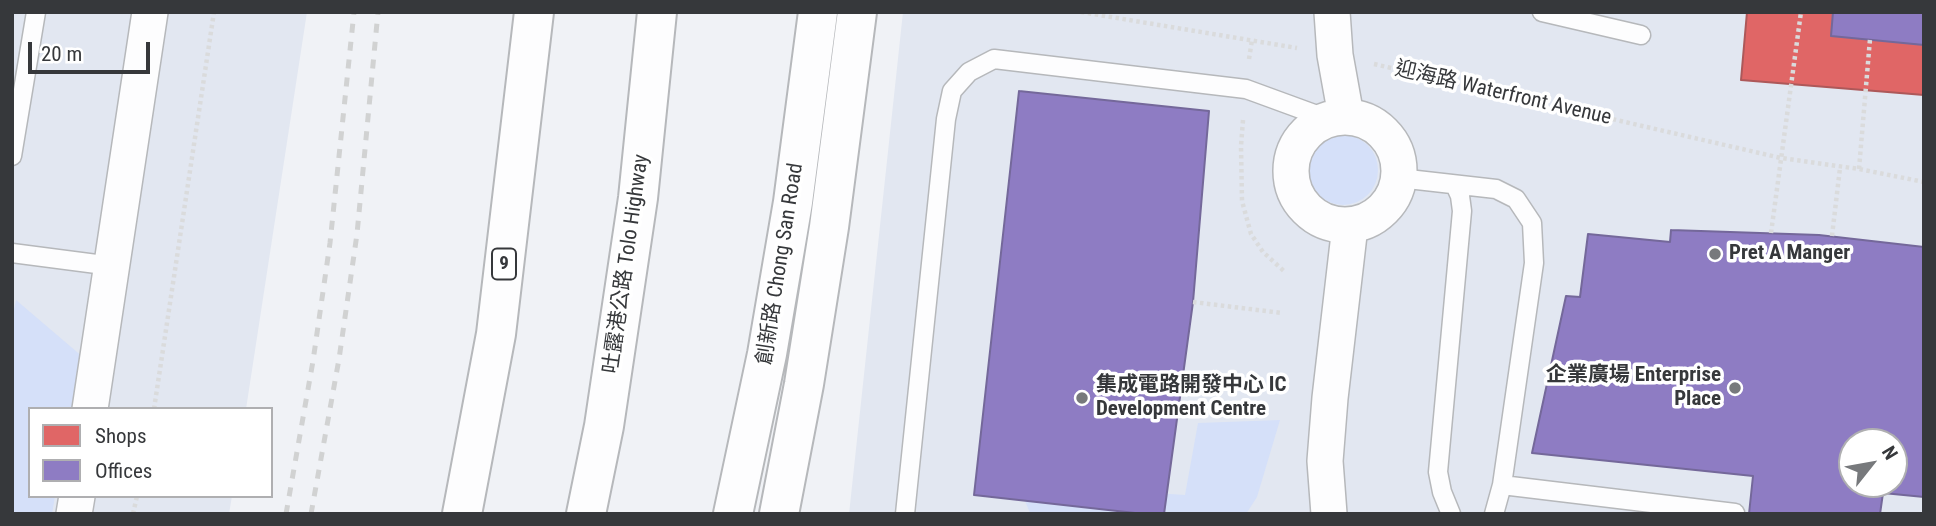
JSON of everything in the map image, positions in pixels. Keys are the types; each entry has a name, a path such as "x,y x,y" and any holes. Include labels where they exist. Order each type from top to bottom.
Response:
{"main road":[{"name":"9","path":"461,514 496,334 534,12"},
{"name":"吐露港公路 Tolo Highway","path":"586,514 604,426 638,198 657,12"},
{"name":"創新路 Chong San Road","path":"733,514 767,354 790,216 818,12"},
{"name":"創新路 Chong San Road","path":"779,514 804,384 829,227 857,12"}],"street":[{"path":"90,407 150,12"},
{"path":"1332,12 1337,118"},
{"path":"1337,118 1364,120 1380,129 1398,160 1399,178 1394,196 1383,211 1368,221 1350,226 1333,225 1316,218 1303,206 1294,191 1290,174 1292,155 1300,140 1312,127 1337,118"},
{"path":"1329,514 1325,473 1327,436 1350,226"}],"lane":[{"path":"12,156 36,12"},
{"path":"1542,12 1641,34"},
{"path":"905,514 946,119 951,91 969,72 994,59 1246,89 1337,118"},
{"path":"1399,178 1496,190 1516,199 1532,223 1534,263 1502,485 1494,514"},
{"path":"1451,514 1438,472 1462,211 1460,195 1455,185"},
{"path":"12,253 112,266"},
{"path":"1502,485 1735,513"}],"path":[{"path":"154,407 214,12"},
{"name":"迎海路 Waterfront Avenue","path":"1081,12 1335,55 1768,155 1924,182"},
{"path":"1771,233 1801,12"},
{"path":"1252,40 1241,146 1242,201 1251,233 1263,252 1285,272"},
{"path":"1859,170 1870,40"},
{"path":"1832,236 1840,167"},
{"path":"1193,302 1282,313"}],"shaded area":[{"path":"12,12 307,12 246,407 28,407 28,498 232,498 229,514 12,514"},
{"path":"903,12 1924,12 1924,514 849,514"},
{"path":"1343,135 1368,145 1378,170 1368,195 1343,205 1318,195 1308,170 1318,145"},
{"path":"16,300 84,358 73,407 28,407 28,498 55,498 52,514 12,514 12,319"},
{"path":"1280,420 1257,497 1246,514 1030,513 1018,484 1185,495 1198,423"}],"building: Shops":[{"path":"1747,12 1924,12 1924,95 1741,80"}],"building: Offices":[{"path":"1833,12 1924,12 1924,45 1831,36"},
{"name":"集成電路開發中心 IC Development Centre","path":"1019,91 1209,111 1193,302 1164,514 974,495"},
{"name":"企業廣場 Enterprise Place","path":"1671,230 1819,235 1924,247 1924,497 1908,495 1908,428 1838,428 1838,498 1882,498 1880,514 1749,514 1753,476 1532,453 1566,296 1580,297 1588,234 1670,242"}],"railway":[{"path":"286,514 313,361 330,243 354,12"},
{"path":"311,514 339,359 357,234 378,12"}],"place":[{"name":"Pret A Manger","path":"1715,254"},
{"name":"企業廣場 Enterprise Place","path":"1735,388"},
{"name":"集成電路開發中心 IC Development Centre","path":"1082,398"}]}
